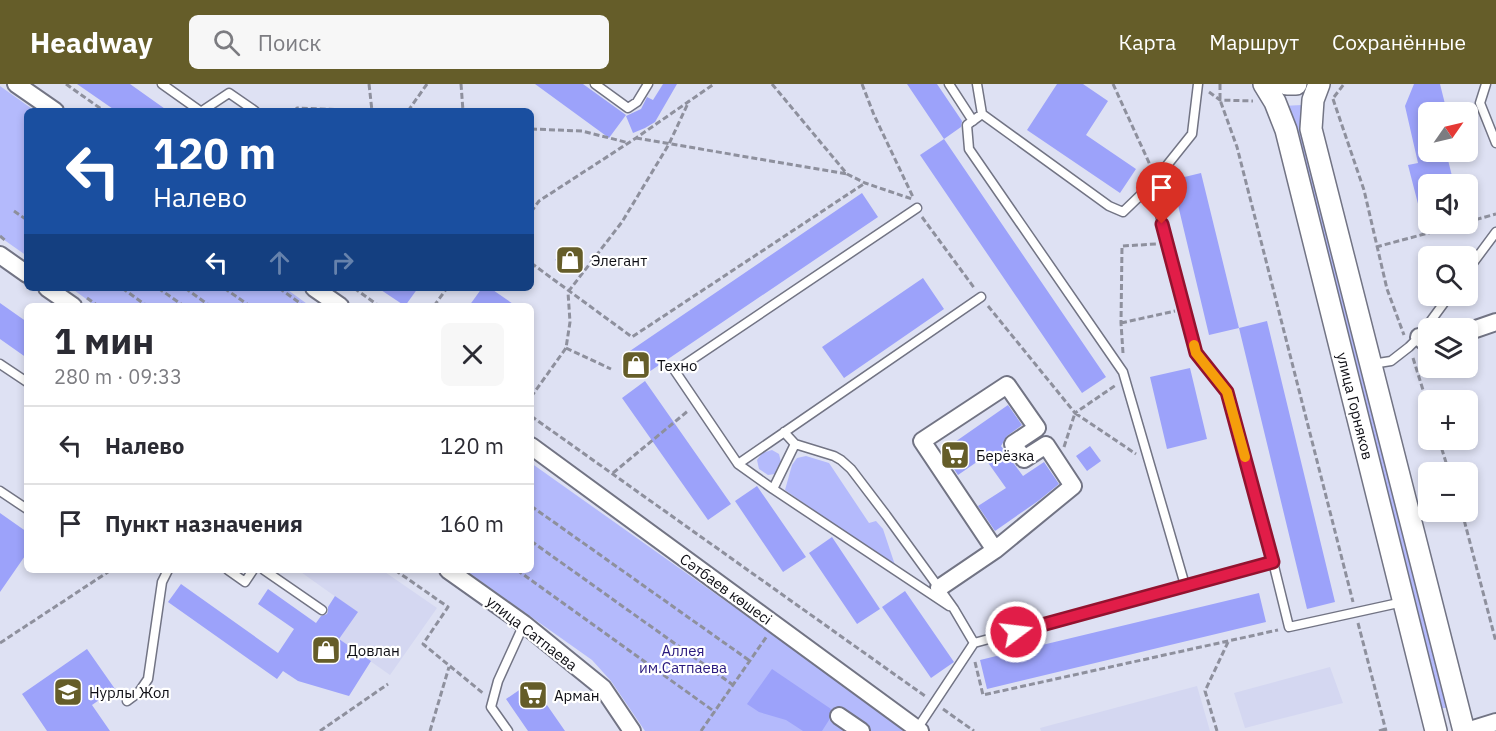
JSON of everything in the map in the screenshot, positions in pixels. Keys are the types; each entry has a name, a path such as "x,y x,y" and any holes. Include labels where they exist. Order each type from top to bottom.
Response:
{"street":[{"path":"16,84 51,108"},
{"name":"улица Горняков","path":"1264,84 1275,102 1286,130 1436,731"},
{"path":"1287,84 1296,84"},
{"name":"улица Горняков","path":"1319,84 1313,100 1311,129 1465,731"},
{"path":"0,255 24,272"},
{"path":"51,291 69,303"},
{"path":"1478,328 1496,322"},
{"path":"939,588 995,550 1073,486 1046,446 1024,459 1013,444 1037,428 1008,385 922,441 995,550"},
{"name":"Сәтбаев көшесі","path":"534,448 917,730"},
{"name":"улица Сатпаева","path":"452,573 524,624 603,688 632,731"},
{"path":"839,716 861,731"},
{"path":"1465,731 1496,722"}],"lane":[{"path":"162,84 197,108"},
{"path":"595,84 628,108 637,102 648,84"},
{"path":"949,84 973,121"},
{"path":"977,84 982,114 1109,206 1123,212 1154,181 1192,134 1198,84"},
{"path":"1486,84 1480,103 1496,143"},
{"path":"206,108 229,93 251,108"},
{"path":"982,114 968,125 969,150 1123,372 1185,585"},
{"path":"1154,181 1167,243 1196,353 1227,392 1289,627 1404,602"},
{"path":"917,208 675,371 738,464 954,609"},
{"path":"1478,257 1496,232"},
{"path":"738,464 981,297"},
{"path":"1371,364 1390,361 1418,342"},
{"path":"0,364 24,380"},
{"path":"784,432 795,444 834,456 851,469 954,609 973,645"},
{"path":"773,489 795,444"},
{"path":"0,491 24,506"},
{"path":"917,730 973,645 1273,562"},
{"path":"127,701 139,692 148,679 162,582 166,573"},
{"path":"232,573 245,582 251,573"},
{"path":"268,573 322,610"},
{"path":"508,731 491,707 498,681 524,624"}],"path":[{"path":"66,84 101,108"},
{"path":"369,84 372,108"},
{"path":"410,108 427,84"},
{"path":"461,84 463,108"},
{"path":"534,208 539,201 629,143 714,84"},
{"path":"772,84 847,174"},
{"path":"636,138 847,174 865,183 914,199 874,115 862,84"},
{"path":"1113,84 1154,181"},
{"path":"1220,84 1220,100 1237,147 1386,730 1379,731"},
{"path":"1344,84 1333,99 1364,190 1387,289 1418,342"},
{"path":"534,392 566,348 570,322 568,292 622,222 669,144 689,101"},
{"path":"534,129 582,131 629,143"},
{"path":"534,265 632,337 865,183"},
{"path":"917,208 981,297 1075,413 1150,463"},
{"path":"15,211 24,218"},
{"path":"1478,219 1496,214"},
{"path":"1376,247 1425,234"},
{"path":"1059,464 1075,413 1125,378 1121,323 1122,246 1167,243"},
{"path":"126,291 143,303"},
{"path":"162,291 180,303"},
{"path":"189,291 206,303"},
{"path":"228,291 246,303"},
{"path":"283,291 300,303"},
{"path":"358,291 375,303"},
{"path":"1121,323 1184,309"},
{"path":"566,348 611,369"},
{"path":"613,474 697,403"},
{"path":"534,418 974,731"},
{"path":"534,508 750,661"},
{"path":"1465,522 1496,642"},
{"path":"534,543 733,685"},
{"path":"0,643 106,573"},
{"path":"399,573 448,608 423,644 493,701"},
{"path":"521,573 715,712"},
{"path":"973,645 983,695 1289,627"},
{"path":"701,731 768,634"},
{"path":"1217,731 1205,691 1229,640"},
{"path":"430,731 449,667"},
{"path":"320,731 388,684"}],"shaded area":[{"path":"302,573 386,573 437,608 390,675 339,639 357,612"},
{"path":"1330,667 1343,703 1245,728 1234,693"},
{"path":"1197,686 1210,731 1041,731 1040,728"}],"green space":[{"path":"0,86 31,108 24,108 24,254 0,237"},
{"path":"1302,105 1303,132 1448,708 1440,708 1282,106"},
{"path":"75,291 289,291 306,303 92,303"},
{"path":"772,450 779,454 781,462 775,474 768,475 759,469 757,460 762,453"},
{"path":"806,456 829,463 869,523 876,521 883,529 896,568 785,490 792,465 797,458"},
{"name":"Аллея им.Сатпаева","path":"534,465 909,731 645,731 611,681 592,660 469,573 534,573"}],"building":[{"path":"77,84 130,84 164,108 112,108"},
{"path":"535,84 583,84 626,115 609,138"},
{"path":"663,84 677,84 655,122 633,133 626,116 641,109 647,97 653,100"},
{"path":"907,84 937,84 962,121 961,127 944,139"},
{"path":"1057,84 1083,84 1108,101 1086,135 1136,169 1120,193 1027,130"},
{"path":"1414,84 1440,84 1444,102 1418,102 1418,162 1448,162 1452,174 1418,174 1418,204 1408,165 1418,163 1405,106"},
{"path":"944,139 1106,377 1082,393 920,155"},
{"path":"1201,173 1239,328 1209,335 1172,180"},
{"path":"862,193 878,217 640,378 624,355"},
{"name":"Элегант","path":"565,246 584,259 575,273 555,260"},
{"path":"923,278 944,309 844,378 822,347"},
{"path":"382,291 416,291 407,303 400,303"},
{"path":"480,291 494,291 512,303 471,303"},
{"path":"0,303 24,320 24,356 0,339"},
{"path":"1267,321 1335,602 1307,609 1239,328"},
{"path":"1190,368 1207,439 1167,449 1150,377"},
{"path":"645,381 731,504 708,520 622,398"},
{"path":"1008,405 1022,425 1007,436 1001,446 1023,476 1044,462 1059,484 995,531 978,506 1006,488 984,457 958,475 942,451"},
{"path":"1090,446 1101,461 1087,471 1076,456"},
{"path":"757,486 806,557 783,572 735,501"},
{"path":"0,513 24,530 24,557 0,592"},
{"path":"832,537 880,609 857,624 809,553"},
{"path":"181,584 278,653 294,629 258,604 268,589 316,623 321,616 327,614 328,607 335,596 358,612 339,639 371,661 349,696 298,681 283,671 277,679 168,602"},
{"path":"905,591 954,662 931,678 882,607"},
{"path":"1259,593 1266,622 987,689 980,660"},
{"name":"Нурлы Жол","path":"87,649 115,689 92,705 110,731 47,731 22,694"},
{"path":"772,669 831,709 829,720 822,731 803,731 786,720 759,712 747,704"},
{"path":"531,682 565,731 528,731 506,699"}],"slow traffic":[{"path":"1194,345 1196,353 1227,392 1245,457"}],"place":[{"name":"Элегант","path":"570,260"},
{"name":"Техно","path":"636,365"},
{"name":"Берёзка","path":"955,455"},
{"name":"Довлан","path":"326,650"},
{"name":"Нурлы Жол","path":"68,692"},
{"name":"Арман","path":"533,695"}],"route":[{"path":"1016,632 1273,562 1227,392 1196,353 1162,224"}]}
